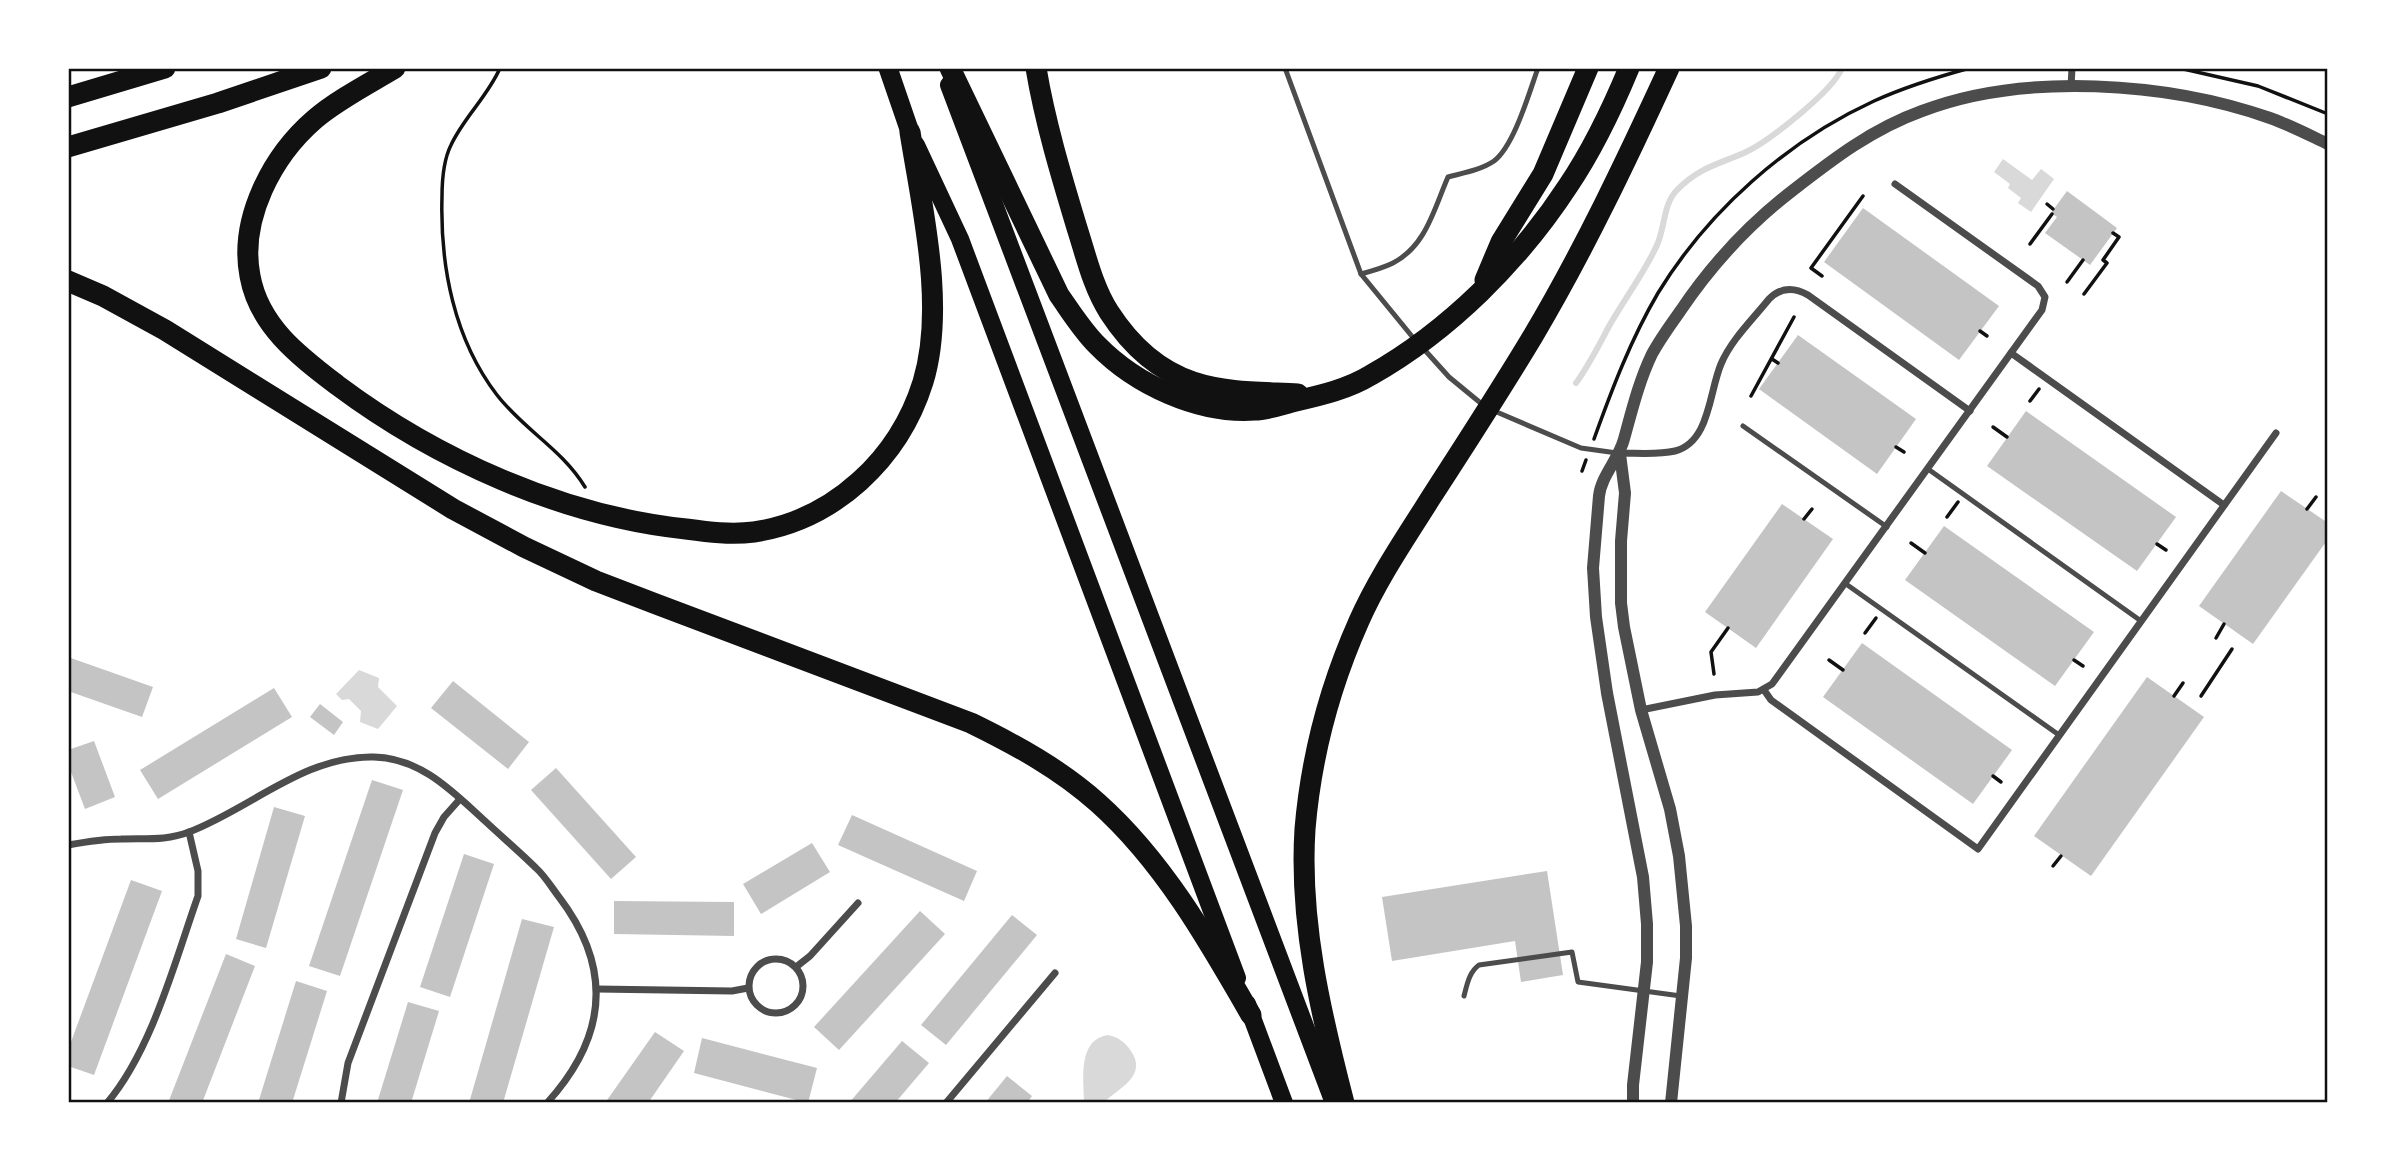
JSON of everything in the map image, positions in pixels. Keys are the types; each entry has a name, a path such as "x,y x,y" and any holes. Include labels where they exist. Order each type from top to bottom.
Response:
{"highway":[{"path":"68,97 164,68"},
{"path":"68,147 218,103 321,68"},
{"path":"395,68 317,117 285,151 269,176 257,203 249,236 248,259 257,300 267,320 282,339 322,373 398,426 437,449 489,474 562,502 601,513 666,527 719,533 755,532 790,523 834,502 858,484 880,462 913,410 929,356 930,266 910,132 888,68"},
{"path":"950,68 1059,295 1098,346 1143,381 1172,395 1203,405 1256,411 1321,396 1369,377 1410,351 1453,317 1517,253 1568,187 1593,145 1629,68"},
{"path":"1036,68 1052,142 1091,272 1108,310 1135,347 1167,370 1192,382 1222,389 1321,396"},
{"path":"1480,291 1501,242 1543,174 1588,68"},
{"path":"1344,1103 1316,984 1308,930 1305,841 1311,784 1321,732 1339,670 1383,573 1516,363 1604,205 1669,68"},
{"path":"68,281 103,296 165,330 453,509 524,547 596,581 971,723 1023,750 1060,773 1097,802 1140,846 1208,942 1251,1015"}],"main road":[{"path":"942,68 1334,1103"},
{"path":"910,132 965,251 1284,1103"}],"street":[{"path":"2071,87 2072,68"},
{"path":"1633,1103 1647,924 1643,877 1595,617 1593,568 1600,489 1620,453 1642,377 1653,352 1698,284 1740,234 1844,150 1922,111 1987,94 2071,87 2124,89 2205,100 2269,118 2328,144"},
{"path":"1641,710 1716,695 1751,693 1764,690 1777,679 2042,310 2045,300 2038,285 1895,184"},
{"path":"1620,453 1671,452 1683,448 1694,439 1701,430 1719,370 1728,351 1769,299 1777,292 1787,289 1808,295 1970,411"},
{"path":"2011,353 2224,505"},
{"path":"1764,690 1771,700 1978,849 2276,433"},
{"path":"1620,453 1625,492 1621,603 1641,710 1670,809 1679,856 1686,926 1686,958 1671,1103"},
{"path":"68,845 121,839 167,838 189,832 328,763 352,757 376,757 410,764 441,781 538,870 566,906 583,934 593,960 597,989 593,1020 584,1047 562,1087 547,1103"},
{"path":"341,1103 348,1063 435,832 460,799"},
{"path":"107,1103 131,1070 147,1038 198,896 198,871 189,832"},
{"path":"796,967 810,956 858,903"},
{"path":"779,959 796,967 802,977 803,987 796,1005 785,1012 776,1013 757,1006 748,988 753,971 761,962 779,959"},
{"path":"946,1103 1055,973"},
{"path":"597,989 748,988"}],"lane":[{"path":"1285,68 1361,274 1449,377 1481,403 1527,427 1574,446 1620,453"},
{"path":"1361,274 1392,263 1416,244 1424,233 1448,177 1493,162 1506,149 1538,68"},
{"path":"1743,426 1887,527"},
{"path":"1928,469 2141,621"},
{"path":"1846,584 2060,735"},
{"path":"1464,996 1469,978 1479,965 1572,953 1578,982 1681,996"}],"path":[{"path":"500,68 450,146 444,165 443,238 452,299 470,352 496,394 512,412 567,461 601,513"},
{"path":"2179,68 2258,86 2328,114"},
{"path":"1822,276 1811,268 1863,196"},
{"path":"2030,244 2053,211 2047,204"},
{"path":"1838,231 1843,235"},
{"path":"2084,295 2107,263 2102,260 2119,237 2113,233"},
{"path":"2067,282 2083,260"},
{"path":"1751,396 1794,317"},
{"path":"1980,331 1987,336"},
{"path":"1772,359 1778,363"},
{"path":"1993,428 2007,437"},
{"path":"1896,447 1904,452"},
{"path":"1947,517 1964,495"},
{"path":"2307,509 2316,497"},
{"path":"1804,519 1812,509"},
{"path":"1911,543 1925,553"},
{"path":"2157,544 2166,550"},
{"path":"1865,633 1882,610"},
{"path":"2216,638 2224,625"},
{"path":"1714,674 1711,652 1728,628"},
{"path":"2201,696 2232,649"},
{"path":"1829,660 1843,670"},
{"path":"2074,660 2083,666"},
{"path":"2174,696 2183,683"},
{"path":"1993,776 2001,782"},
{"path":"2053,866 2061,856"}],"shaded area":[{"path":"2003,159 2032,180 2041,169 2054,179 2031,212 2018,203 2021,198 2008,188 2010,184 1994,172"},
{"path":"359,670 379,678 378,687 397,706 378,729 360,722 361,711 349,699 342,700 336,694"},
{"path":"1108,1035 1121,1040 1131,1051 1135,1060 1134,1074 1103,1103 1084,1103 1083,1072 1087,1052 1098,1038"}],"building":[{"path":"2067,191 2117,228 2090,265 2045,233 2057,217 2051,213"},
{"path":"1863,208 1999,306 1959,360 1824,262"},
{"path":"1798,335 1916,419 1877,474 1759,389"},
{"path":"2026,411 2176,517 2137,571 1987,466"},
{"path":"2281,491 2328,523 2328,539 2253,644 2199,606"},
{"path":"1782,504 1833,539 1756,648 1705,612"},
{"path":"1944,526 2094,632 2055,686 1905,580"},
{"path":"1862,643 2012,750 1973,804 1823,697"},
{"path":"68,657 153,687 142,717 68,691"},
{"path":"2147,677 2204,717 2091,876 2034,836"},
{"path":"453,681 529,742 508,769 431,708"},
{"path":"274,688 292,717 158,799 140,770"},
{"path":"320,704 343,722 334,735 310,717"},
{"path":"94,741 115,797 85,809 68,764 68,750"},
{"path":"556,768 636,857 611,879 531,790"},
{"path":"372,780 403,790 340,976 309,966"},
{"path":"274,807 305,816 266,948 236,939"},
{"path":"852,815 977,871 964,901 838,845"},
{"path":"812,843 830,872 761,914 743,884"},
{"path":"464,854 494,864 450,997 420,987"},
{"path":"1547,871 1563,975 1521,982 1515,941 1392,961 1382,897"},
{"path":"131,880 162,891 94,1075 68,1066 68,1050"},
{"path":"614,901 734,902 734,936 614,934"},
{"path":"920,911 945,934 839,1050 814,1027"},
{"path":"1012,915 1037,935 946,1045 921,1025"},
{"path":"522,919 554,927 503,1103 469,1103"},
{"path":"226,954 255,966 202,1103 168,1103"},
{"path":"296,981 327,991 292,1103 258,1103"},
{"path":"408,1002 439,1011 411,1103 377,1103"},
{"path":"655,1032 684,1051 648,1103 605,1103"},
{"path":"702,1038 817,1068 808,1103 694,1073"},
{"path":"902,1041 929,1063 895,1103 849,1103"},
{"path":"1007,1076 1032,1096 1027,1103 985,1103"}],"waterway":[{"path":"1576,383 1652,256 1660,238 1669,202 1677,190 1702,171 1746,152 1784,127 1814,102 1842,68"}]}
